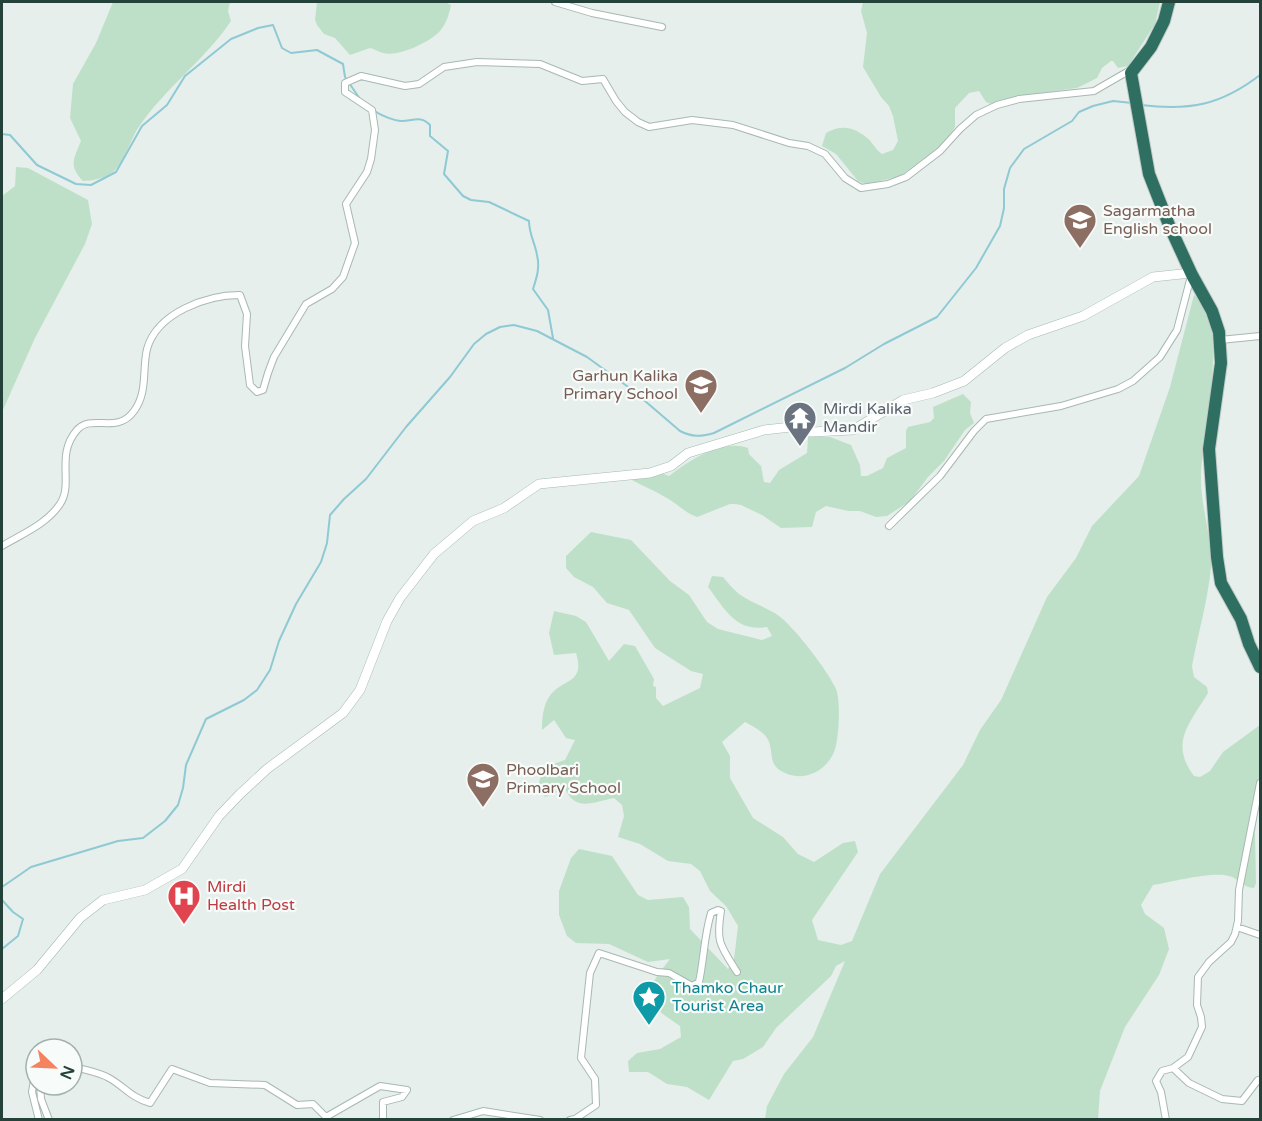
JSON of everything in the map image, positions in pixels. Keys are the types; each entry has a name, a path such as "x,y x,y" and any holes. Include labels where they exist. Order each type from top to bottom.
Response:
{"highway":[{"path":"1169,2 1164,21 1152,47 1133,70 1149,174 1191,274 1212,311 1219,341 1221,363 1209,449 1217,557 1221,583 1241,619 1260,667"}],"street":[{"path":"555,2 592,13 662,27"},
{"path":"2,546 46,520 61,503 66,489 65,456 71,438 78,429 93,423 108,425 126,419 133,412 140,401 144,387 147,350 153,334 171,317 207,300 240,295 247,314 245,346 250,385 257,392 263,390 274,357 306,304 338,284 356,243 346,204 367,172 375,130 372,110 345,92 345,83 358,77 405,86 419,84 444,67 477,62 540,64 582,81 603,79 625,112 649,127 692,120 733,125 789,143 808,146 825,154 845,178 861,188 888,184 906,177 939,151 976,115 996,105 1019,99 1094,91 1133,70"},
{"path":"2,999 37,970 80,918 103,900 145,890 182,869 219,816 239,795 267,769 343,713 360,690 387,621 400,598 434,554 473,521 504,508 538,484 650,473 671,466 688,453 764,430 791,428 811,432 853,430 903,400 933,393 964,381 1005,348 1028,335 1083,316 1106,301 1153,277 1191,274 1177,330 1160,357 1133,381 1118,389 1061,406 986,419 974,431 940,476 889,526"},
{"path":"1219,341 1260,336"},
{"path":"1166,1119 1161,1092 1156,1081 1162,1071 1173,1068 1188,1057 1202,1027 1197,1005 1198,977 1209,962 1231,942 1237,927 1239,890 1260,783"},
{"path":"570,1119 575,1119 596,1105 595,1078 581,1058 590,973 599,953 657,972 669,973 692,986 699,982 711,913 718,910 721,911 718,935 724,951 737,972"},
{"path":"1237,927 1260,936"},
{"path":"1173,1068 1189,1083 1222,1100 1242,1101 1251,1087 1258,1080 1260,1081"},
{"path":"84,1070 108,1077 131,1095 150,1103 172,1069 210,1083 265,1085 297,1105 313,1104 326,1117 380,1086 407,1089 402,1097 383,1102 382,1119"},
{"path":"33,1097 39,1119"},
{"path":"41,1097 49,1119"},
{"path":"453,1119 483,1111 540,1119"}],"green space":[{"path":"113,2 230,2 228,11 231,21 138,128 117,168 103,177 83,181 74,166 81,141 70,118 73,84 96,43"},
{"path":"317,2 445,2 451,5 442,28 435,36 421,44 397,53 383,53 370,48 350,55 335,38 324,34 317,25 315,20"},
{"path":"863,2 1160,2 1155,24 1128,66 1118,68 1111,61 1102,68 1097,78 1077,88 1018,96 991,104 986,102 979,91 969,93 955,108 955,127 945,143 900,176 866,184 858,181 836,154 822,146 826,133 841,128 861,133 882,154 893,150 898,141 889,106 863,67 867,33 861,11"},
{"path":"16,167 28,168 88,200 92,224 85,244 35,338 2,412 2,196 15,186"},
{"path":"1194,295 1205,308 1211,329 1213,353 1201,480 1211,567 1192,666 1194,677 1207,687 1208,693 1185,733 1183,753 1194,776 1200,777 1210,771 1223,752 1260,725 1260,790 1255,832 1256,883 1254,888 1250,888 1232,877 1213,875 1153,885 1141,905 1145,914 1164,928 1169,949 1159,975 1125,1027 1100,1091 1098,1119 765,1119 767,1106 784,1074 813,1037 845,961 836,966 831,976 776,1028 763,1047 743,1059 733,1061 709,1100 687,1087 667,1084 648,1072 629,1072 628,1061 637,1053 660,1049 681,1037 680,1026 658,1010 649,997 653,982 670,959 648,962 609,944 576,943 567,936 559,915 559,891 571,858 579,849 612,856 638,895 648,900 683,897 689,907 690,929 728,969 734,959 738,926 726,906 710,891 700,871 691,864 668,861 640,844 618,837 624,816 622,805 614,798 586,804 574,801 565,789 545,797 537,788 544,767 565,760 575,740 566,738 554,720 542,730 544,708 549,697 571,680 578,671 576,653 554,655 549,633 554,611 576,616 586,622 609,661 624,644 635,646 654,679 656,698 663,706 700,688 703,674 691,671 655,648 629,610 607,603 593,587 574,577 566,568 566,556 591,532 631,540 670,581 689,595 707,622 718,629 762,640 772,636 767,627 747,626 726,611 708,587 712,576 723,577 739,594 786,622 819,661 838,694 839,720 836,747 825,766 804,776 781,771 773,762 765,735 745,722 722,742 730,756 730,778 753,818 783,837 798,854 814,862 843,843 855,841 858,852 812,920 818,940 841,945 852,941 880,874 963,765 980,730 1001,700 1047,597 1076,558 1092,526 1139,476 1170,387"},
{"path":"963,394 971,402 970,413 974,423 965,430 944,461 928,477 910,501 887,516 876,517 860,511 826,506 816,512 812,527 781,528 741,505 730,504 697,517 630,479 661,473 669,476 707,453 728,446 738,446 748,448 749,454 761,466 764,482 770,483 779,470 807,453 808,437 830,437 851,445 860,465 861,476 867,476 883,468 887,458 906,448 908,427 930,422 934,418 933,407"}],"waterway":[{"path":"2,134 10,135 37,165 76,184 91,185 116,172 142,126 167,105 185,76 231,39 258,28 273,25 282,48 291,53 317,50 343,64 345,77 360,99"},
{"path":"1141,105 1175,107 1204,104 1232,93 1260,75"},
{"path":"2,887 31,867 118,841 143,838 165,821 178,805 186,765 206,719 244,700 257,690 270,670 279,641 296,604 321,562 327,543 330,515 366,479 406,427 450,377 474,344 486,334 500,327 514,325 537,331 587,357 631,389 680,431 697,436 714,433 845,368 884,344 937,317 976,268 1000,226 1004,208 1004,189 1010,168 1024,149 1072,121 1079,112 1093,106 1113,101 1132,103"},
{"path":"373,110 395,120 420,119 427,122 430,125 430,136 448,151 444,174 463,196 471,200 489,202 529,221 538,264 533,289 548,310 553,338"},
{"path":"2,900 23,919 18,936 2,949"}],"place":[{"name":"Sagarmatha English school","path":"1080,249"},
{"name":"Garhun Kalika Primary School","path":"701,414"},
{"name":"Mirdi Kalika Mandir","path":"800,447"},
{"name":"Phoolbari Primary School","path":"483,808"},
{"name":"Mirdi Health Post","path":"184,925"},
{"name":"Thamko Chaur Tourist Area","path":"649,1026"}]}
